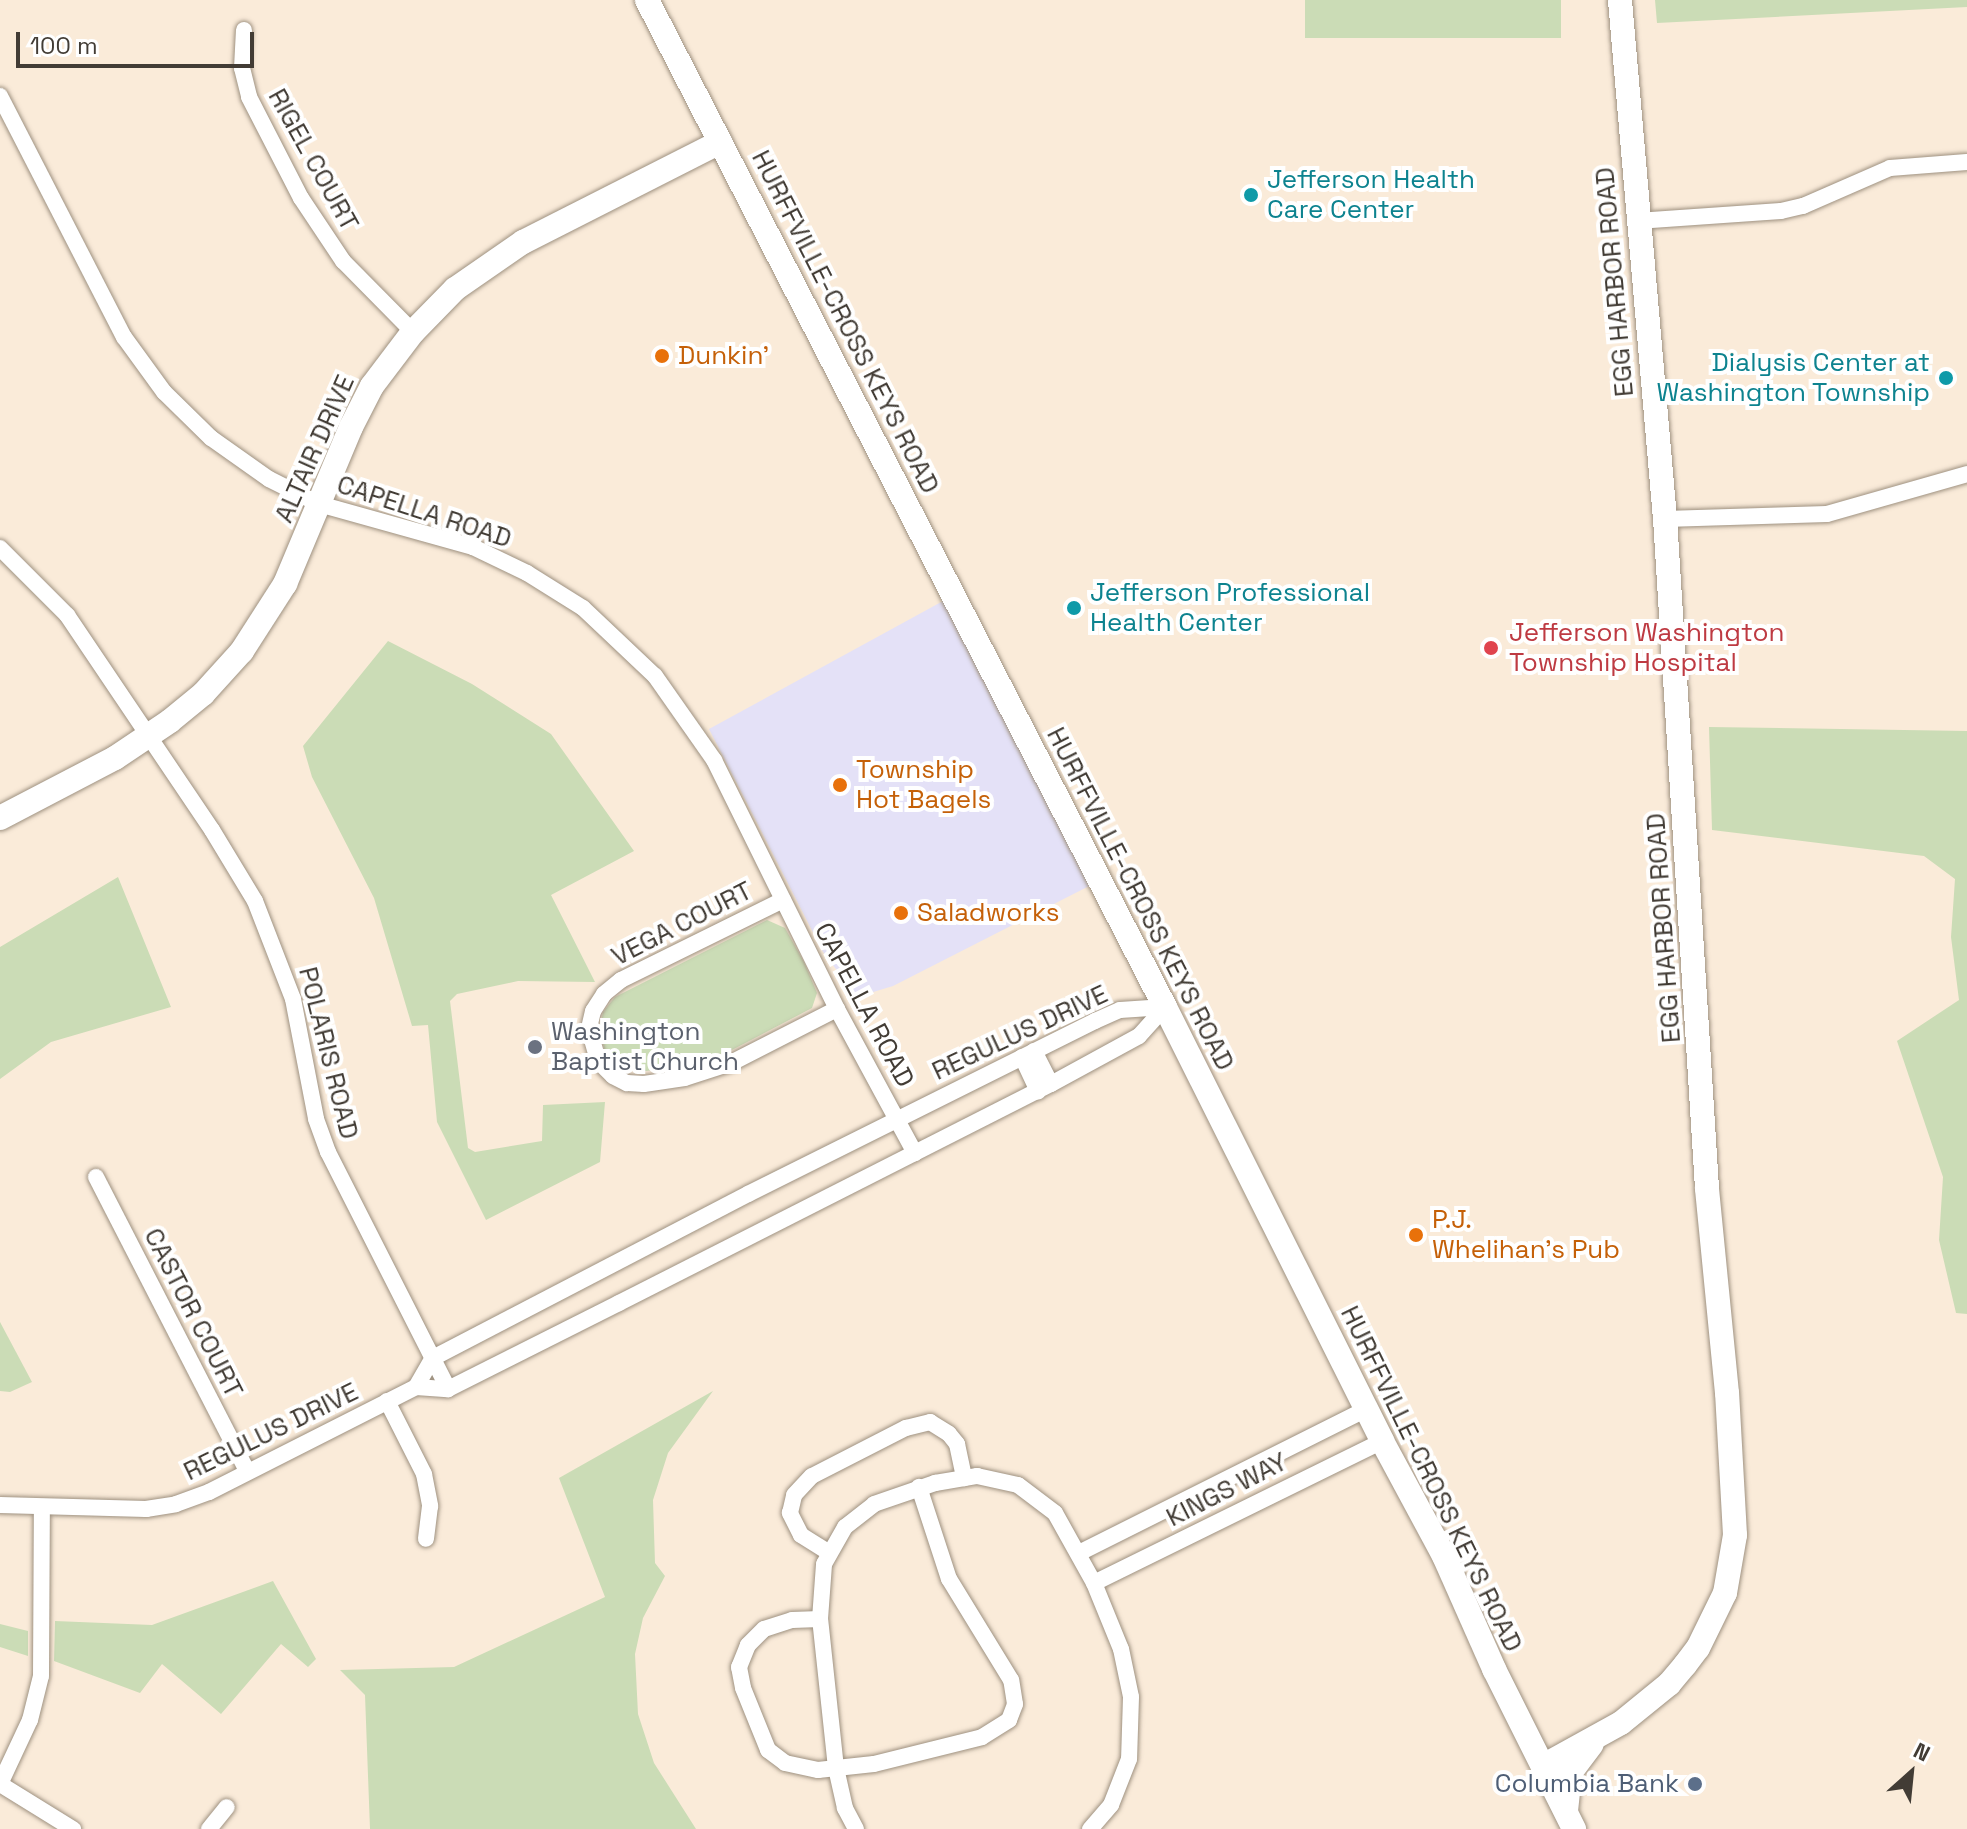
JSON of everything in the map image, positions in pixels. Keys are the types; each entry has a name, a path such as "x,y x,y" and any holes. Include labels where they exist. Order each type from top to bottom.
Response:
{"main road":[{"name":"HURFFVILLE-CROSS KEYS ROAD","path":"647,0 1165,1007 1382,1441 1444,1556 1570,1821"},
{"name":"EGG HARBOR ROAD","path":"1543,1766 1610,1730 1669,1684 1698,1648 1725,1593 1735,1535 1727,1393 1707,1188 1665,519 1620,0"},
{"name":"ALTAIR DRIVE","path":"0,818 115,758 150,736 203,694 254,637 285,584 361,406 413,332 455,289 501,255 720,142"},
{"path":"1570,1821 1570,1773 1587,1748 1610,1730"}],"street":[{"name":"RIGEL COURT","path":"244,30 241,56 246,89 301,198 343,261 413,332"},
{"name":"CAPELLA ROAD","path":"0,96 109,311 151,377 197,426 229,453 319,504 341,513 452,540 500,559 558,591 607,627 655,676 696,731 837,1009 915,1153"},
{"path":"1637,221 1781,211 1803,206 1890,168 1967,162"},
{"path":"1665,519 1827,514 1967,474"},
{"name":"POLARIS ROAD","path":"0,548 67,615 223,846 264,919 293,999 316,1119 328,1152 448,1389"},
{"name":"VEGA COURT","path":"783,900 621,980 604,994 593,1011 589,1029 598,1061 613,1076 627,1083 644,1084 685,1078 731,1063 837,1009"},
{"name":"REGULUS DRIVE","path":"433,1358 1028,1054 1120,1010 1165,1007"},
{"name":"REGULUS DRIVE","path":"0,1505 164,1507 201,1495 416,1387 448,1389 915,1153 1139,1036 1165,1007"},
{"path":"1028,1054 1045,1087"},
{"name":"CASTOR COURT","path":"96,1177 247,1471"},
{"path":"416,1387 433,1358"},
{"path":"387,1401 424,1474 430,1506 426,1539"},
{"name":"KINGS WAY","path":"1079,1553 1366,1409"},
{"path":"828,1552 801,1535 790,1513 794,1495 812,1476 906,1428 930,1422 949,1434 957,1444 964,1478"},
{"name":"KINGS WAY","path":"1094,1583 1382,1441"},
{"path":"856,1829 845,1808 836,1768 820,1619 821,1579 828,1552 845,1527 866,1509 919,1487 964,1478 1006,1481 1038,1497 1061,1520 1094,1583 1123,1657 1132,1712 1125,1777 1095,1828"},
{"path":"820,1619 792,1620 764,1629 748,1645 739,1667 764,1741 775,1756 795,1767 836,1768 887,1761 982,1737 1003,1727 1013,1713 1011,1680 949,1579 919,1487"},
{"path":"42,1507 41,1676 30,1720 0,1784 73,1829"},
{"path":"209,1829 227,1807"}],"shaded area":[{"path":"954,595 1099,881 893,986 857,997 823,952 709,729"}],"green space":[{"path":"1305,0 1561,0 1561,38 1305,38"},
{"path":"1655,0 1967,0 1967,7 1657,23"},
{"path":"388,641 472,684 551,734 634,851 551,895 595,982 518,981 457,994 450,1001 468,1148 475,1152 542,1141 543,1105 605,1102 600,1162 486,1220 437,1122 428,1025 412,1026 374,898 312,777 303,746"},
{"path":"1709,727 1967,731 1967,1314 1956,1313 1939,1240 1943,1177 1897,1041 1959,1000 1951,937 1955,879 1924,856 1712,830"},
{"path":"118,877 171,1007 51,1042 0,1079 0,947"},
{"path":"767,920 785,928 804,962 817,993 812,1008 730,1051 676,1068 636,1072 613,1061 604,1049 600,1028 603,1012 615,997"},
{"path":"0,1322 32,1382 10,1392 0,1391"},
{"path":"713,1391 668,1453 653,1500 655,1563 665,1576 643,1618 635,1654 638,1714 654,1763 696,1829 370,1829 365,1695 340,1670 454,1667 605,1597 559,1478"},
{"path":"273,1581 316,1659 308,1667 281,1644 221,1714 162,1664 140,1693 54,1661 55,1621 152,1625"},
{"path":"0,1624 28,1631 28,1656 0,1647"}],"place":[{"name":"Jefferson Health Care Center","path":"1251,195"},
{"name":"Dunkin'","path":"662,356"},
{"name":"Dialysis Center at Washington Township","path":"1946,378"},
{"name":"Jefferson Professional Health Center","path":"1074,608"},
{"name":"Jefferson Washington Township Hospital","path":"1491,648"},
{"name":"Township Hot Bagels","path":"840,785"},
{"name":"Saladworks","path":"901,913"},
{"name":"Washington Baptist Church","path":"535,1047"},
{"name":"P.J. Whelihan's Pub","path":"1416,1235"},
{"name":"Columbia Bank","path":"1695,1784"}]}
